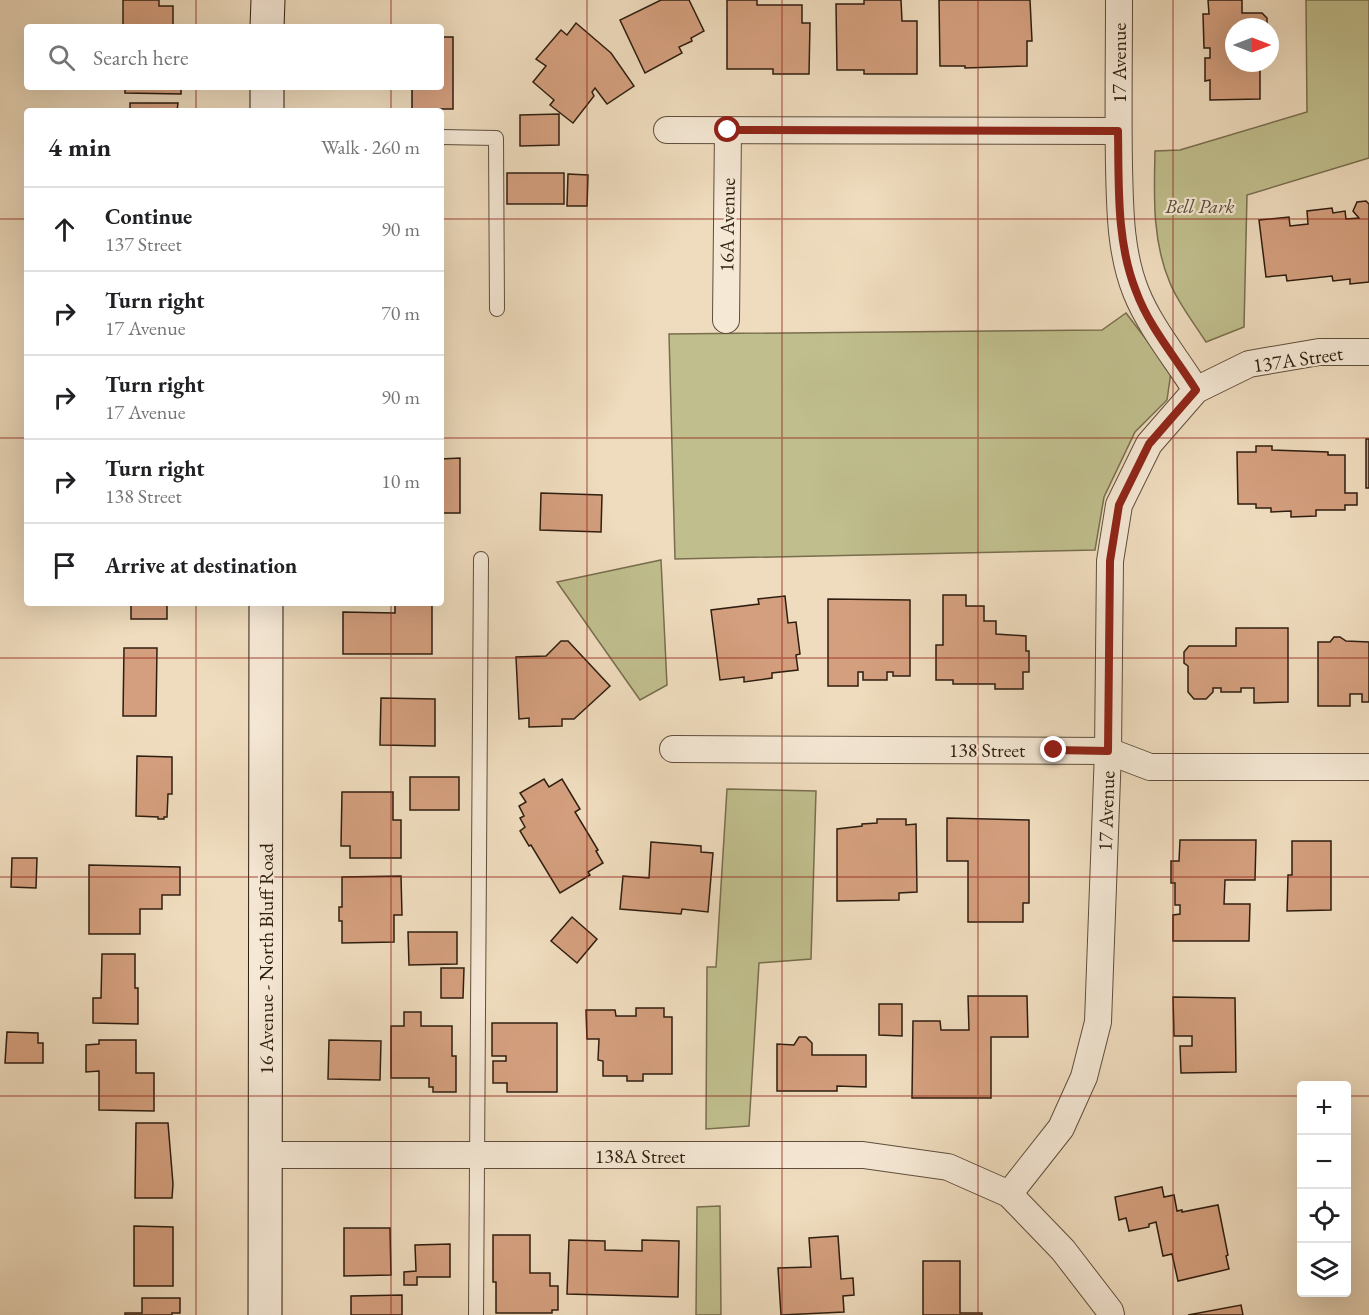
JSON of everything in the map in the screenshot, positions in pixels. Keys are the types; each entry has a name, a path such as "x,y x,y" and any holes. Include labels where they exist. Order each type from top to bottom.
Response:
{"main road":[{"path":"267,24 268,0"},
{"path":"267,90 267,108"},
{"name":"16 Avenue - North Bluff Road","path":"265,1315 266,606"}],"street":[{"name":"17 Avenue","path":"1009,1194 1061,1128 1084,1077 1098,1022 1108,751 1110,561 1119,505 1149,444 1196,390 1156,329 1136,292 1124,253 1120,212 1118,131 1119,0"},
{"path":"667,130 1118,131"},
{"name":"16A Avenue","path":"726,320 728,130"},
{"name":"137A Street","path":"1196,390 1249,364 1319,352 1369,352"},
{"name":"138 Street","path":"674,749 1108,751 1150,767 1369,767"},
{"name":"138A Street","path":"265,1155 863,1155 948,1167 1009,1194"},
{"path":"1009,1194 1063,1250 1112,1315"}],"lane":[{"path":"444,137 496,138 497,309"},
{"path":"476,1315 481,559"}],"green space":[{"name":"Bell Park","path":"1306,0 1369,0 1369,158 1247,195 1244,327 1206,342 1177,298 1164,267 1155,218 1155,151 1180,150 1307,112"},
{"path":"1126,313 1171,372 1167,400 1135,432 1104,497 1095,550 675,559 669,334 1102,330"},
{"path":"661,560 667,685 640,700 557,582"},
{"path":"727,789 816,791 811,959 759,963 749,1126 706,1129 707,967 716,967"},
{"path":"720,1206 721,1315 696,1315 697,1207"}],"building":[{"path":"123,0 159,0 159,6 173,6 173,24 123,24"},
{"path":"661,0 689,0 704,31 691,38 692,41 679,47 682,53 645,73 620,20"},
{"path":"727,0 757,0 757,5 802,5 802,23 810,23 809,74 773,74 773,69 727,69"},
{"path":"864,0 901,0 902,21 917,21 917,74 864,74 864,70 837,70 836,4 864,4"},
{"path":"939,0 1030,0 1032,41 1027,41 1027,66 965,68 965,66 940,66"},
{"path":"1208,0 1242,0 1242,13 1262,13 1267,18 1225,18 1225,72 1260,72 1260,99 1210,100 1210,80 1205,81 1205,58 1210,58 1210,48 1204,48 1203,14 1209,14"},
{"path":"576,23 611,53 634,86 607,104 595,88 592,92 594,96 573,123 550,105 554,100 533,82 546,66 536,59 561,30 567,35"},
{"path":"444,37 453,37 453,109 412,108 412,90 444,90"},
{"path":"125,90 181,90 181,94 125,93"},
{"path":"130,103 178,103 177,108 130,108"},
{"path":"559,114 559,145 520,146 520,115"},
{"path":"507,173 564,173 564,204 507,204"},
{"path":"568,174 588,175 587,206 567,206"},
{"path":"1366,201 1369,204 1369,282 1350,284 1350,279 1333,281 1332,276 1287,281 1286,275 1266,277 1259,220 1289,217 1290,226 1308,224 1307,211 1332,208 1333,213 1345,211 1346,219 1359,218 1353,211 1357,202"},
{"path":"1366,439 1369,439 1369,488 1366,488"},
{"path":"1256,446 1272,446 1272,450 1328,452 1328,455 1345,455 1345,493 1357,493 1357,505 1345,505 1345,510 1316,510 1316,516 1291,517 1291,511 1271,512 1271,508 1256,508 1256,504 1238,504 1237,452 1256,452"},
{"path":"460,458 460,513 444,513 444,459"},
{"path":"541,493 602,495 601,532 540,530"},
{"path":"943,595 966,595 966,606 984,606 984,621 996,621 996,634 1026,636 1029,672 1023,672 1023,689 995,689 995,684 953,684 953,680 936,680 936,645 943,645"},
{"path":"785,596 788,623 796,622 800,654 796,655 798,670 772,673 772,678 744,682 744,677 720,680 711,610 759,604 758,599"},
{"path":"828,599 910,600 910,676 893,676 893,672 887,672 887,680 863,680 863,672 858,672 858,686 828,686"},
{"path":"131,606 167,606 167,619 131,619"},
{"path":"395,606 432,606 432,654 343,654 343,612 395,613"},
{"path":"1236,628 1288,628 1288,702 1254,703 1254,688 1241,688 1241,692 1221,692 1221,688 1213,688 1213,692 1206,699 1194,699 1188,692 1188,666 1184,663 1184,652 1189,646 1236,646"},
{"path":"1334,637 1340,637 1346,641 1369,642 1369,702 1362,702 1362,694 1350,694 1350,706 1318,706 1318,642 1330,642"},
{"path":"561,641 568,641 610,686 574,719 562,719 562,726 529,727 529,718 519,719 516,657 546,656"},
{"path":"124,648 157,648 156,716 123,716"},
{"path":"381,698 435,699 435,746 380,745"},
{"path":"137,756 172,757 172,794 168,794 167,817 164,819 136,816"},
{"path":"410,777 459,777 459,810 410,810"},
{"path":"544,779 549,787 562,779 580,809 575,812 598,850 596,851 603,863 588,872 590,875 560,893 520,831 525,827 520,818 524,816 519,806 526,802 520,793"},
{"path":"342,792 393,792 393,820 401,820 401,858 350,858 350,846 341,846"},
{"path":"947,818 1029,820 1029,903 1023,903 1023,922 968,922 968,861 947,861"},
{"path":"877,819 906,819 906,825 916,824 917,892 899,893 899,900 837,901 837,829 877,823"},
{"path":"1180,840 1256,840 1255,880 1225,880 1224,904 1250,904 1249,941 1173,941 1173,915 1180,914 1180,905 1175,905 1175,883 1171,883 1171,861 1179,861"},
{"path":"1292,841 1331,841 1331,910 1287,911 1288,875 1292,875"},
{"path":"651,842 701,846 701,852 713,853 708,912 682,909 681,914 620,909 623,876 649,878"},
{"path":"12,858 37,858 36,888 11,887"},
{"path":"89,865 180,867 180,895 162,895 162,909 140,909 140,934 89,934"},
{"path":"401,876 402,915 394,915 394,942 342,943 342,921 339,921 339,907 342,907 342,877"},
{"path":"572,917 597,939 577,963 551,941"},
{"path":"408,932 457,932 457,964 409,965"},
{"path":"102,954 135,954 138,1024 93,1023 93,998 101,998"},
{"path":"441,968 464,968 463,998 441,998"},
{"path":"968,996 1027,996 1028,1037 991,1037 991,1098 912,1098 913,1021 940,1021 941,1030 969,1030"},
{"path":"1173,997 1235,998 1236,1072 1181,1073 1180,1046 1192,1046 1192,1036 1174,1036"},
{"path":"879,1004 902,1004 902,1036 879,1035"},
{"path":"636,1008 664,1008 664,1017 672,1017 672,1074 643,1074 643,1081 627,1081 627,1076 603,1076 603,1061 598,1060 599,1039 587,1039 586,1010 615,1010 616,1016 636,1016"},
{"path":"404,1012 421,1012 421,1026 452,1026 452,1056 456,1056 456,1092 433,1092 433,1087 429,1087 429,1078 391,1078 391,1026 404,1026"},
{"path":"492,1023 557,1023 557,1092 507,1092 507,1083 493,1083 493,1061 506,1061 506,1056 492,1056"},
{"path":"7,1032 38,1033 38,1043 43,1043 43,1063 5,1063"},
{"path":"799,1037 806,1037 812,1043 812,1055 866,1055 866,1087 837,1086 837,1091 777,1091 777,1044 794,1045"},
{"path":"99,1040 136,1040 136,1073 154,1073 154,1111 99,1110 99,1071 86,1072 86,1045 99,1044"},
{"path":"329,1040 381,1041 380,1080 328,1079"},
{"path":"136,1123 168,1123 172,1198 135,1198"},
{"path":"1162,1187 1164,1197 1174,1195 1177,1211 1218,1205 1229,1269 1178,1281 1172,1254 1163,1256 1156,1222 1149,1224 1149,1227 1129,1231 1126,1218 1119,1220 1115,1197"},
{"path":"134,1226 173,1227 173,1286 134,1286"},
{"path":"344,1228 390,1228 391,1275 344,1276"},
{"path":"493,1235 530,1235 530,1273 550,1273 550,1286 558,1286 558,1310 552,1310 552,1313 496,1313 496,1282 493,1282"},
{"path":"838,1236 841,1279 853,1278 854,1295 843,1296 844,1312 781,1315 778,1268 811,1267 809,1238"},
{"path":"569,1240 605,1241 605,1250 642,1251 642,1240 679,1241 678,1297 567,1294"},
{"path":"450,1244 450,1277 417,1277 417,1285 404,1285 404,1272 416,1271 415,1245"},
{"path":"923,1261 960,1261 960,1313 982,1313 982,1315 923,1315"},
{"path":"402,1295 402,1315 351,1315 351,1296"},
{"path":"142,1298 180,1298 180,1313 125,1315 125,1313 142,1313"},
{"path":"1241,1305 1243,1315 1188,1315"}],"route":[{"path":"728,130 1118,131 1120,212 1124,253 1136,292 1156,329 1196,390 1149,444 1119,505 1110,561 1108,751 1054,750"}]}
